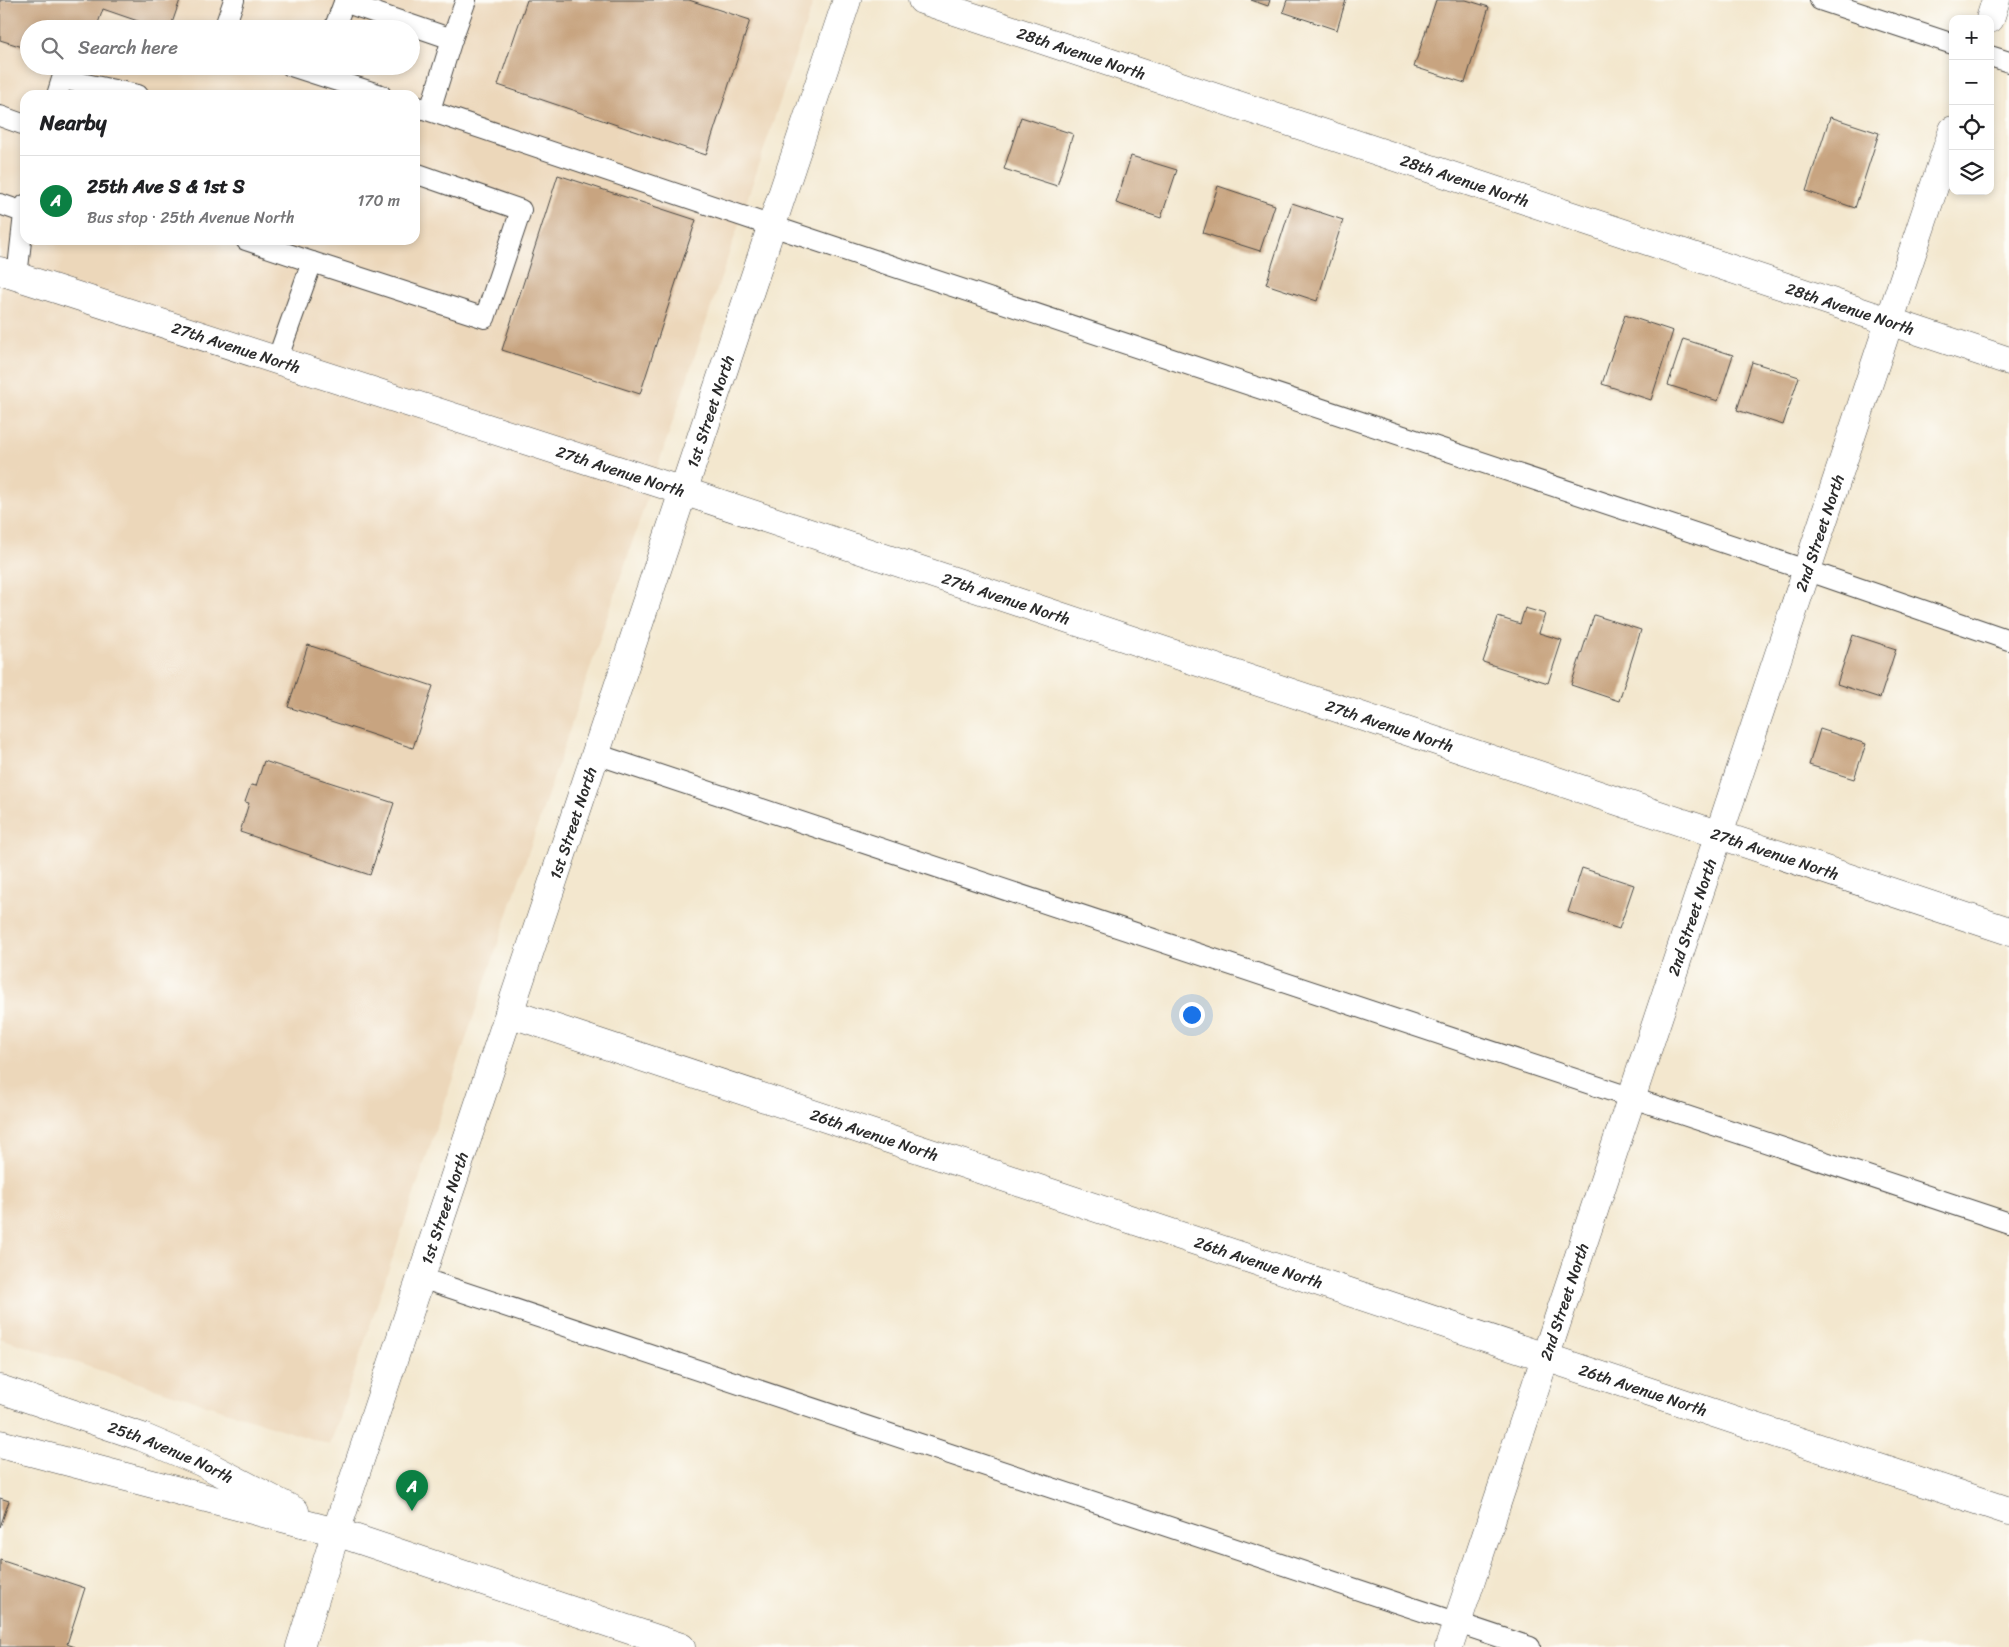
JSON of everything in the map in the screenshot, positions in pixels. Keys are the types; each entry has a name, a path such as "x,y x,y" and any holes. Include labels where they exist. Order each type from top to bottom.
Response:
{"street":[{"name":"1st Street North","path":"300,1647 336,1532 847,0"},
{"name":"28th Avenue North","path":"922,0 2009,361"},
{"path":"1991,15 1996,0"},
{"name":"2nd Street North","path":"1453,1635 1949,142"},
{"name":"27th Avenue North","path":"9,274 683,491 2009,931"},
{"name":"26th Avenue North","path":"509,1013 2009,1511"},
{"name":"25th Avenue North","path":"0,1389 97,1420 201,1462 336,1532"},
{"name":"25th Avenue North","path":"0,1444 336,1532 681,1647"}],"lane":[{"path":"227,20 234,0"},
{"path":"466,0 423,108 1806,570 2009,640"},
{"path":"1820,0 1949,43"},
{"path":"337,20 344,1 398,20"},
{"path":"420,28 452,39"},
{"path":"1994,57 2009,62"},
{"path":"329,75 368,90"},
{"path":"59,90 62,79 114,90"},
{"path":"0,116 20,122"},
{"path":"261,245 485,318 521,210 420,175"},
{"path":"0,204 20,207"},
{"path":"9,274 20,226"},
{"path":"277,360 312,262"},
{"path":"596,754 2009,1223"},
{"path":"421,1278 1453,1635 1530,1647"}],"shaded area":[{"path":"0,0 814,0 330,1445 0,1338"}],"building":[{"path":"0,0 180,0 173,20 135,20 103,9 99,20 20,20 20,46 0,40"},
{"path":"527,0 689,0 750,20 706,155 498,85"},
{"path":"1251,0 1270,0 1268,6"},
{"path":"1287,0 1346,0 1337,30 1283,12"},
{"path":"1436,0 1466,0 1489,7 1465,83 1414,67"},
{"path":"1021,117 1073,134 1057,186 1004,169"},
{"path":"1830,117 1879,133 1855,208 1806,191"},
{"path":"1131,156 1177,170 1161,218 1116,203"},
{"path":"558,175 696,220 640,394 502,350"},
{"path":"1218,186 1275,205 1260,251 1203,233"},
{"path":"1292,203 1343,220 1317,301 1266,284"},
{"path":"1625,315 1673,331 1651,400 1602,384"},
{"path":"1683,339 1733,355 1718,401 1668,385"},
{"path":"1752,362 1799,377 1783,425 1737,410"},
{"path":"1525,608 1545,614 1539,633 1562,640 1548,683 1483,662 1498,617 1520,624"},
{"path":"1594,615 1641,630 1619,701 1571,685"},
{"path":"1853,635 1896,649 1880,698 1837,684"},
{"path":"308,645 433,686 413,748 288,707"},
{"path":"1820,729 1866,744 1854,779 1809,765"},
{"path":"264,761 394,803 370,875 240,832 249,803 245,802 251,785 256,786"},
{"path":"1582,868 1634,885 1619,929 1568,912"},
{"path":"0,1498 9,1501 0,1527"},
{"path":"0,1560 85,1588 67,1644 75,1647 0,1647"}],"place":[{"name":"25th Ave S & 1st S","path":"412,1511"}]}
